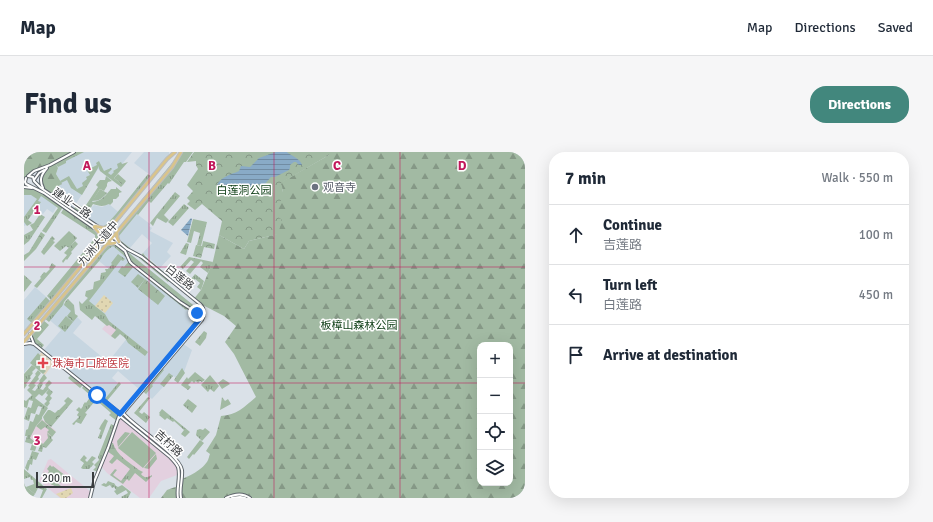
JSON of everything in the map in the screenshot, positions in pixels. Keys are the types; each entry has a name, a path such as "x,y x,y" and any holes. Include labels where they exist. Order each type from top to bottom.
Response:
{"main road":[{"path":"26,185 26,177 34,171 50,165 74,152"},
{"name":"九洲大道中","path":"24,334 167,159 175,152"},
{"name":"九洲大道中","path":"24,343 104,246 117,233 172,167 181,152"},
{"path":"44,190 41,183 41,177 50,165"},
{"path":"26,185 32,184 39,173 47,168"},
{"path":"26,177 32,176 34,180"},
{"name":"建业一路","path":"34,180 44,190 94,226"},
{"path":"26,185 37,189"},
{"name":"建业一路","path":"26,185 44,193 106,234"},
{"path":"94,226 103,228 111,227"},
{"path":"94,226 100,234 101,241"},
{"path":"104,246 117,242 117,233"},
{"name":"白莲路","path":"106,234 128,250 142,257 200,304 205,312 202,320 121,415"},
{"name":"白莲路","path":"90,498 94,482 118,419 200,318 197,313 180,302 132,263 126,251 117,242"},
{"path":"30,334 34,344 121,415"},
{"path":"24,343 34,344"},
{"name":"吉柠路","path":"121,415 166,450 178,462 182,470 179,498"},
{"name":"吉柠路","path":"121,415 176,463 179,470 177,490 179,498"},
{"path":"226,498 233,495 244,494 250,498"},
{"path":"232,498 245,498"}],"shaded area":[{"path":"75,152 132,152 110,179 98,169 72,210 51,195 55,188 62,184 56,174 58,168 55,162"},
{"path":"144,152 169,152 169,158 154,178 134,163"},
{"path":"24,187 32,188 59,203 53,213 47,209 43,214 34,208 27,219 29,224 24,226"},
{"path":"109,204 123,216 116,224 109,228 103,228 83,217 94,205 102,207"},
{"path":"137,214 150,224 149,226 152,228 150,231 173,243 167,252 171,256 160,268 143,253 152,243 142,234 130,248 120,240 119,236"},
{"path":"115,243 198,309 201,315 199,320 140,390 118,371 112,378 120,385 106,402 42,351 24,373 24,344 34,344 43,351 61,330 45,316 60,299 82,322 73,333 108,362 128,337 84,302 110,270 94,257 101,248 108,244"},
{"path":"35,287 52,302 24,333 24,300"},
{"path":"109,321 119,330 113,338 102,329"},
{"path":"182,343 192,350 184,372 178,379 173,376 152,399 142,391"},
{"name":"珠海市口腔医院","path":"42,351 55,361 45,375 32,364"},
{"path":"121,417 170,457 178,467 179,475 161,481 149,498 140,498 107,473 101,466 118,419"},
{"path":"42,419 56,431 44,445 27,441 30,434"},
{"path":"51,459 91,492 90,498 60,498 39,481 48,460"}],"green space":[{"path":"24,152 72,153 55,162 58,168 56,174 62,184 55,188 51,195 44,190 41,181 44,171 49,166 39,169 24,178"},
{"path":"75,152 84,152 58,167 55,163"},
{"path":"181,152 193,152 169,184 168,183 151,203 149,201 119,236 120,240 130,248 128,250 118,239 118,233 121,225"},
{"name":"白莲洞公园","path":"194,152 329,152 329,155 281,183 283,195 274,213 282,220 278,234 249,241 244,249 219,235 222,221 202,204 195,210 187,204 190,201 187,198 193,191 187,185 198,169 196,161 187,162"},
{"name":"板樟山森林公园","path":"329,152 525,152 525,498 161,498 167,490 178,486 178,480 195,473 206,463 210,454 206,451 216,435 221,416 236,412 256,397 234,354 225,342 236,326 224,316 193,300 201,290 213,261 219,235 244,249 249,241 278,234 248,240 283,191 280,183 329,155"},
{"path":"99,161 104,171 111,168 112,169 108,173 111,175 114,172 113,171 118,168 117,164 121,162 122,164 128,162 114,178 123,185 121,187 100,171 98,166 82,195 71,188 67,180 61,183 60,181 69,176 77,189 83,186 82,183 87,179 86,177 90,175 87,170 97,165 96,163"},
{"path":"118,174 126,181 123,185 114,178"},
{"path":"148,174 153,178 116,224 102,227 107,224 116,214"},
{"path":"106,176 112,181 108,182 104,191 100,189 92,202 101,199 111,189 116,189 116,187 122,192 119,193 119,196 116,199 113,199 113,202 110,205 101,206 93,204 83,217 73,210 77,204 84,208 98,187 96,185 100,180 105,180"},
{"path":"24,188 37,190 63,207 46,233 42,231 58,208 41,196 38,201 41,202 28,220 32,223 27,226 24,222 24,217 37,199 31,195 24,195"},
{"path":"100,189 107,193 101,199 92,201"},
{"path":"175,192 180,196 164,215 169,220 166,223 157,218 153,226 150,223"},
{"path":"184,204 189,208 173,226 168,222"},
{"path":"64,208 94,228 100,235 100,240 99,244 52,301 47,296 95,238 95,235 61,213"},
{"path":"40,214 45,217 29,241 24,245 24,235 33,230 30,225 34,223"},
{"path":"193,219 207,222 201,246 197,245 200,233 194,231 191,243 187,242"},
{"path":"69,231 77,238 69,248 66,246 60,251 54,246"},
{"path":"41,232 45,235 36,249 24,261 24,255 29,252"},
{"path":"52,236 55,239 53,241 55,242 44,255 41,252"},
{"path":"75,241 78,244 71,252 72,253 67,260 66,259 63,263 62,261 67,255 64,253"},
{"path":"203,241 215,244 214,249 204,247 201,258 193,256 196,245 202,246"},
{"path":"115,243 198,309 201,315 199,320 195,324 192,321 196,316 187,309 186,310 139,272 136,266 113,246 107,250 49,322 44,318 108,244"},
{"path":"186,243 189,244 186,255 180,253"},
{"path":"143,253 171,278 168,282 139,258"},
{"path":"118,254 125,259 123,261 121,260 89,301 105,314 109,321 148,352 145,356 128,343 120,334 115,339 111,336 116,330 109,325 107,326 95,316 92,320 80,310 79,301 82,304 88,298 85,296 86,291 93,289 94,282 100,280 101,273 106,272 105,269 108,269"},
{"path":"189,257 213,262 208,273 200,267 203,263 201,261 190,274 186,271 194,262 191,260 183,269 180,267"},
{"path":"129,261 134,266 125,277 118,272 122,266 124,267"},
{"path":"52,263 56,266 37,288 34,286 44,272 46,273 50,269 49,268"},
{"path":"138,274 145,279 138,288 131,282"},
{"path":"195,274 204,281 201,290 197,287 200,283 195,279 193,281 191,279"},
{"path":"24,275 32,282 24,292"},
{"path":"145,279 165,296 158,305 138,289"},
{"path":"46,297 51,302 32,323 27,319"},
{"path":"68,299 74,305 75,314 78,316 73,322 67,316 71,311 64,305"},
{"path":"66,316 73,322 65,332 58,326"},
{"path":"43,320 49,325 37,339 44,345 41,349 35,344 31,334"},
{"path":"204,331 207,333 206,338 200,346 195,342"},
{"path":"38,353 42,357 37,363 46,371 43,374 30,363"},
{"path":"32,365 36,368 32,372 31,378 24,389 24,374"},
{"path":"162,368 164,370 146,394 143,391"},
{"path":"182,368 185,373 178,383 174,380"},
{"path":"38,370 41,373 32,390 35,391 38,387 39,381 44,374 47,378 42,383 43,384 40,389 43,390 49,380 52,383 48,387 49,389 42,396 39,394 35,398 48,408 30,438 38,444 40,441 43,444 48,438 47,433 53,440 46,448 43,447 42,452 38,451 40,446 37,445 35,451 30,450 32,444 25,442 27,436 25,436 26,430 28,429 30,421 33,422 36,414 39,415 42,407 38,406 35,414 31,413 29,421 24,419 28,407 31,408 33,401 29,400 27,408 24,407 24,400 26,401 32,395 27,390 30,387 28,386"},
{"path":"195,372 205,380 198,383 196,381 194,383 192,381 188,385 191,387 188,390 181,385 187,377 188,379"},
{"path":"169,373 173,376 164,387 160,384"},
{"path":"71,375 83,385 80,388 68,378"},
{"path":"210,375 219,386 214,392 210,389 208,392 201,385"},
{"path":"223,379 230,384 222,389 218,383"},
{"path":"119,382 121,384 106,402 104,400"},
{"path":"84,385 120,414 117,421 109,415 111,413 96,400 85,413 87,414 81,424 76,422 74,425 72,424 79,417 77,415 79,412 76,410 79,407 81,409 91,396 82,388"},
{"path":"49,389 53,392 50,396 52,398 49,402 50,403 47,407 44,404 47,401 45,399 48,395 46,393"},
{"path":"68,397 73,401 51,427 45,422 43,417 48,410 55,413 59,410 66,403 64,401"},
{"path":"148,397 150,398 139,412 142,414 144,412 150,417 146,423 134,413"},
{"path":"222,397 225,401 228,399 231,404 220,410"},
{"path":"188,399 197,406 192,413 183,405"},
{"path":"162,409 190,432 185,437 181,434 184,430 174,421 173,422 167,418 165,420 159,415"},
{"path":"105,419 108,421 101,439 98,438 101,430 99,429"},
{"path":"42,420 56,432 52,437 47,432 49,430 45,427 41,430 36,426"},
{"path":"111,424 115,426 98,472 93,470 96,467 94,465 99,460 98,457"},
{"path":"205,428 210,432 202,441 196,435 197,430 203,430"},
{"path":"125,432 130,433 118,447 117,441"},
{"path":"132,432 156,453 143,468 118,448"},
{"path":"200,440 204,443 189,459 187,457"},
{"path":"110,443 113,443 117,451 124,458 143,472 141,474 144,477 152,476 146,482 135,473 129,481 127,479 123,484 110,475 115,469 117,470 113,475 121,481 130,469 117,459 112,464 109,462 114,456 107,451"},
{"path":"32,451 39,453 36,460 33,459 32,465 30,464 28,471 25,468"},
{"path":"156,454 157,459 149,469 144,468"},
{"path":"84,455 87,458 85,460 87,462 92,456 96,458 92,462 94,464 89,469 81,468 84,463 80,460"},
{"path":"50,465 66,476 65,478 67,479 64,483 62,481 60,483 48,473 49,471 47,469"},
{"path":"24,469 47,489 42,498 40,498 43,490 38,488 35,494 26,487 34,484 30,477 24,479"},
{"path":"44,472 61,486 57,488 44,479 45,477 42,476"},
{"path":"108,481 114,483 118,487 122,485 131,492 128,498 121,497 128,493 126,490 117,495 114,491 116,490 114,487 112,488 110,485 106,487 101,485 104,483 106,484"},
{"path":"24,483 25,486 35,494 32,498 27,498 28,496 24,494"}],"sand":[{"path":"104,295 113,303 105,313 95,306"},
{"path":"71,488 73,493 66,498 61,498 56,494"}],"water":[{"path":"276,152 287,152 302,165 294,162 290,165 289,170 275,177 271,177 264,185 258,184 259,188 256,192 246,190 233,196 226,195 221,192 217,185 224,178 239,171 241,166 250,167 259,158"},
{"path":"191,218 192,219 188,236 181,230"}],"place":[{"name":"观音寺","path":"315,187"},
{"name":"珠海市口腔医院","path":"43,363"}],"route":[{"path":"97,395 120,414 199,320 200,318 197,313"}]}
